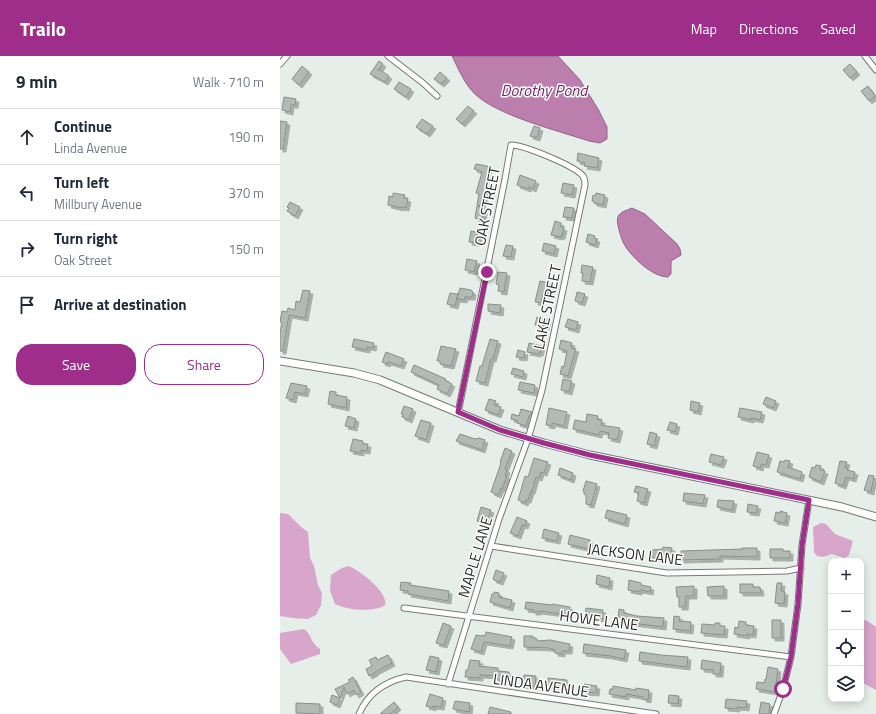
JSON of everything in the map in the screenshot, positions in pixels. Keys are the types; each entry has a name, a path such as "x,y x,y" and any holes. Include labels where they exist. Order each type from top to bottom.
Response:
{"main road":[{"path":"280,361 354,373 380,380 422,396 500,430 528,439 598,456 842,507 876,517"}],"street":[{"path":"280,64 287,56"},
{"path":"388,56 423,83 437,96"},
{"path":"865,56 876,70"},
{"name":"LAKE STREET","path":"511,145 516,145 561,162 579,173 584,180 584,190 542,390 528,439"},
{"name":"OAK STREET","path":"458,412 511,145"},
{"name":"MAPLE LANE","path":"448,684 491,546 528,439"},
{"path":"774,714 783,689 791,657 798,604 802,545 809,500"},
{"name":"JACKSON LANE","path":"491,546 667,573 787,571 801,568"},
{"name":"HOWE LANE","path":"404,608 791,657"},
{"name":"LINDA AVENUE","path":"359,714 368,699 385,683 406,677 656,714"}],"shaded area":[{"path":"280,513 288,514 308,532 310,558 322,593 321,605 316,615 308,619 280,616"},
{"path":"821,523 826,524 835,534 853,541 849,555 845,558 832,554 823,557 817,556 814,552 813,527"},
{"path":"348,566 366,576 378,588 385,600 385,605 380,608 360,610 346,608 335,604 330,591 331,575"},
{"path":"864,620 866,620 876,627 876,690 864,684"},
{"path":"304,629 320,649 320,654 291,664 280,649 280,633"}],"water":[{"name":"Dorothy Pond","path":"452,56 558,56 580,80 598,109 607,127 607,139 600,143 589,141 528,122 497,108 484,101 470,89"},
{"path":"632,208 645,214 677,244 680,249 681,255 671,261 671,274 668,277 657,274 646,268 631,254 623,243 619,230 618,218 622,212"}],"building":[{"path":"379,61 383,64 379,69 389,76 385,82 370,74"},
{"path":"850,64 857,72 850,78 843,70"},
{"path":"302,66 309,72 299,85 292,79"},
{"path":"440,72 447,78 441,84 434,79"},
{"path":"399,82 411,89 406,97 394,89"},
{"path":"868,86 875,96 869,101 861,91"},
{"path":"284,97 296,99 295,105 291,105 290,112 282,110"},
{"path":"468,106 474,111 462,124 456,119"},
{"path":"422,119 433,126 427,134 416,127"},
{"path":"280,121 287,122 283,149 280,149"},
{"path":"534,126 540,128 537,138 530,136"},
{"path":"578,153 599,158 597,168 584,166 585,163 577,161"},
{"path":"476,164 489,167 486,182 488,182 482,206 477,205 479,194 476,193 482,172 474,169"},
{"path":"520,175 536,181 533,189 529,187 528,189 517,185"},
{"path":"563,183 574,185 572,195 561,193"},
{"path":"393,193 405,195 404,198 408,199 406,208 388,205 389,196 393,197"},
{"path":"596,193 605,195 603,205 592,201 593,195 595,196"},
{"path":"290,202 300,207 295,216 287,211 289,208 287,207"},
{"path":"477,206 485,208 482,220 475,218"},
{"path":"565,207 574,208 572,218 563,217"},
{"path":"555,221 561,223 561,227 564,228 562,236 560,237 551,235"},
{"path":"471,231 480,233 477,243 469,242"},
{"path":"588,234 595,236 594,238 597,239 595,245 586,242"},
{"path":"544,243 556,246 554,254 542,251"},
{"path":"506,245 513,246 511,257 503,256"},
{"path":"467,259 477,261 474,272 465,270"},
{"path":"582,265 593,267 590,282 582,281"},
{"path":"498,272 507,273 504,292 498,291 499,285 496,284"},
{"path":"540,281 550,283 547,295 543,294 541,303 535,302"},
{"path":"460,288 471,290 473,292 472,297 465,297 464,300 457,299"},
{"path":"303,290 310,291 305,318 289,315 283,351 280,351 280,333 282,322 280,322 282,311 287,312 288,308 295,310 296,301 300,302"},
{"path":"577,292 585,294 582,303 575,301"},
{"path":"450,293 458,294 455,306 447,304"},
{"path":"488,304 501,305 500,313 488,311"},
{"path":"537,317 548,319 546,327 535,325"},
{"path":"568,319 578,322 576,330 565,327"},
{"path":"354,339 374,343 373,348 367,347 367,350 352,347"},
{"path":"490,339 498,341 493,359 491,359 485,383 476,381"},
{"path":"561,340 572,343 571,348 576,349 568,376 560,374 562,366 564,367 567,351 559,349"},
{"path":"529,343 542,346 540,353 527,352"},
{"path":"441,346 456,349 451,366 440,364 440,361 437,361"},
{"path":"518,350 525,352 524,358 516,357"},
{"path":"386,352 404,359 401,366 388,362 387,364 382,362"},
{"path":"414,365 446,379 445,380 452,384 447,394 437,389 439,385 411,372"},
{"path":"513,368 524,371 523,377 511,374"},
{"path":"563,379 572,381 569,392 561,390"},
{"path":"520,382 535,385 534,393 518,390"},
{"path":"291,383 307,386 305,394 295,392 293,400 286,398"},
{"path":"330,391 336,392 336,395 347,397 346,408 328,404"},
{"path":"766,397 776,401 773,408 763,404"},
{"path":"489,399 496,401 494,405 501,407 498,415 485,410"},
{"path":"691,401 700,403 698,412 690,410"},
{"path":"404,406 413,409 409,420 402,417 403,414 401,414"},
{"path":"549,408 567,412 564,426 552,423 552,426 546,425"},
{"path":"740,408 762,412 760,420 751,418 751,420 738,417"},
{"path":"521,409 532,412 526,426 511,419 512,414 519,416"},
{"path":"587,414 598,416 597,419 602,420 601,425 620,428 617,440 608,438 609,433 600,431 599,435 573,429 575,420 586,422"},
{"path":"348,416 356,419 354,428 345,426"},
{"path":"421,420 431,423 426,440 415,436"},
{"path":"670,422 677,424 675,432 667,430"},
{"path":"650,432 657,434 654,446 647,444"},
{"path":"460,434 475,439 479,438 485,440 482,450 456,441"},
{"path":"353,439 363,441 363,444 368,444 367,451 361,450 361,453 350,451"},
{"path":"505,448 512,451 505,469 507,470 505,476 507,476 498,495 491,492"},
{"path":"757,452 769,455 766,465 761,464 760,468 753,466"},
{"path":"711,454 724,457 721,465 709,462"},
{"path":"534,458 548,462 544,473 541,472 539,478 536,477 532,491 525,503 518,500 525,476 528,477"},
{"path":"785,460 790,461 788,467 802,472 800,479 777,472 780,461 784,462"},
{"path":"840,461 847,462 845,468 855,472 853,479 846,477 843,486 835,483"},
{"path":"816,465 821,466 820,470 825,471 821,482 809,477 812,467 815,468"},
{"path":"560,468 573,473 571,480 558,475"},
{"path":"869,475 874,476 871,492 864,490"},
{"path":"586,481 597,484 591,505 586,504 586,495 583,491"},
{"path":"636,486 648,489 644,503 637,501 639,493 634,492"},
{"path":"684,493 705,495 703,504 683,501"},
{"path":"718,500 734,501 732,510 717,507"},
{"path":"748,504 758,506 756,513 747,512"},
{"path":"481,507 491,510 486,524 477,521"},
{"path":"607,510 627,515 625,524 605,518"},
{"path":"780,511 787,513 785,523 774,521 776,512 780,513"},
{"path":"517,517 527,521 525,526 522,525 518,536 510,533"},
{"path":"544,529 559,533 557,541 542,538"},
{"path":"570,535 590,540 588,549 568,544"},
{"path":"663,547 672,548 671,557 664,556 664,559 652,558 652,550 663,549"},
{"path":"757,548 757,557 720,556 720,559 681,560 681,551"},
{"path":"770,549 783,549 783,551 790,551 790,558 770,558"},
{"path":"496,570 504,573 500,582 493,579"},
{"path":"597,575 610,578 609,587 596,584"},
{"path":"629,580 651,587 650,592 628,590"},
{"path":"401,582 411,583 410,585 449,591 448,601 408,594 408,591 400,590"},
{"path":"777,583 782,583 781,591 785,592 784,604 775,603"},
{"path":"740,584 753,584 753,587 760,587 761,593 740,593"},
{"path":"694,586 694,596 686,596 685,607 679,607 679,597 677,597 676,587"},
{"path":"724,586 724,596 708,596 707,587"},
{"path":"494,592 499,593 499,597 512,600 510,608 490,602"},
{"path":"526,602 570,607 569,615 539,611 533,612 533,610 525,609"},
{"path":"586,608 603,610 602,619 585,617"},
{"path":"619,609 624,610 624,613 637,616 664,618 663,627 624,622 622,621 622,618 618,617"},
{"path":"674,616 680,617 679,621 691,622 690,631 673,629"},
{"path":"772,620 781,620 781,638 772,638"},
{"path":"739,621 746,622 746,625 754,626 753,635 747,634 747,636 734,634 735,627 738,628"},
{"path":"443,623 451,626 444,645 436,643"},
{"path":"715,623 720,623 720,626 725,626 724,635 701,633 702,624 715,625"},
{"path":"486,632 512,637 510,646 484,642 481,652 471,649 476,635 485,636"},
{"path":"524,636 533,636 533,638 536,638 538,641 550,640 570,644 569,651 562,651 562,654 555,653 555,650 549,648 524,647"},
{"path":"584,644 626,650 624,659 583,653"},
{"path":"640,652 688,657 687,667 639,661"},
{"path":"388,655 392,663 369,676 366,669 372,666 369,660 376,657 377,660"},
{"path":"430,656 439,658 436,672 426,670"},
{"path":"470,660 480,661 479,666 498,668 498,671 509,672 509,681 497,680 496,676 480,675 480,678 465,677"},
{"path":"702,660 721,663 720,674 713,674 713,670 701,669"},
{"path":"768,667 778,669 775,692 756,689 757,682 764,683"},
{"path":"524,675 536,676 535,687 523,685"},
{"path":"353,677 361,692 356,695 354,690 347,694 344,687 340,698 335,689 350,682 348,680"},
{"path":"548,678 567,680 567,688 547,686"},
{"path":"584,684 597,686 596,693 583,692"},
{"path":"613,686 636,690 636,688 649,690 648,700 643,699 643,697 626,694 626,697 609,694 610,689 613,689"},
{"path":"430,694 443,698 441,707 433,706 433,708 426,706"},
{"path":"332,695 340,698 337,705 330,702"},
{"path":"669,695 679,696 678,704 668,703"},
{"path":"726,699 747,701 746,708 725,708"},
{"path":"455,701 470,703 469,712 453,709"},
{"path":"394,702 398,707 396,709 390,714 380,714"},
{"path":"761,702 770,704 769,714 759,714"},
{"path":"296,703 320,704 320,714 296,713"},
{"path":"490,707 511,712 511,714 488,714"}],"route":[{"path":"487,272 458,412 474,420 520,437 590,455 809,500 802,545 798,604 791,657 783,689"}]}
